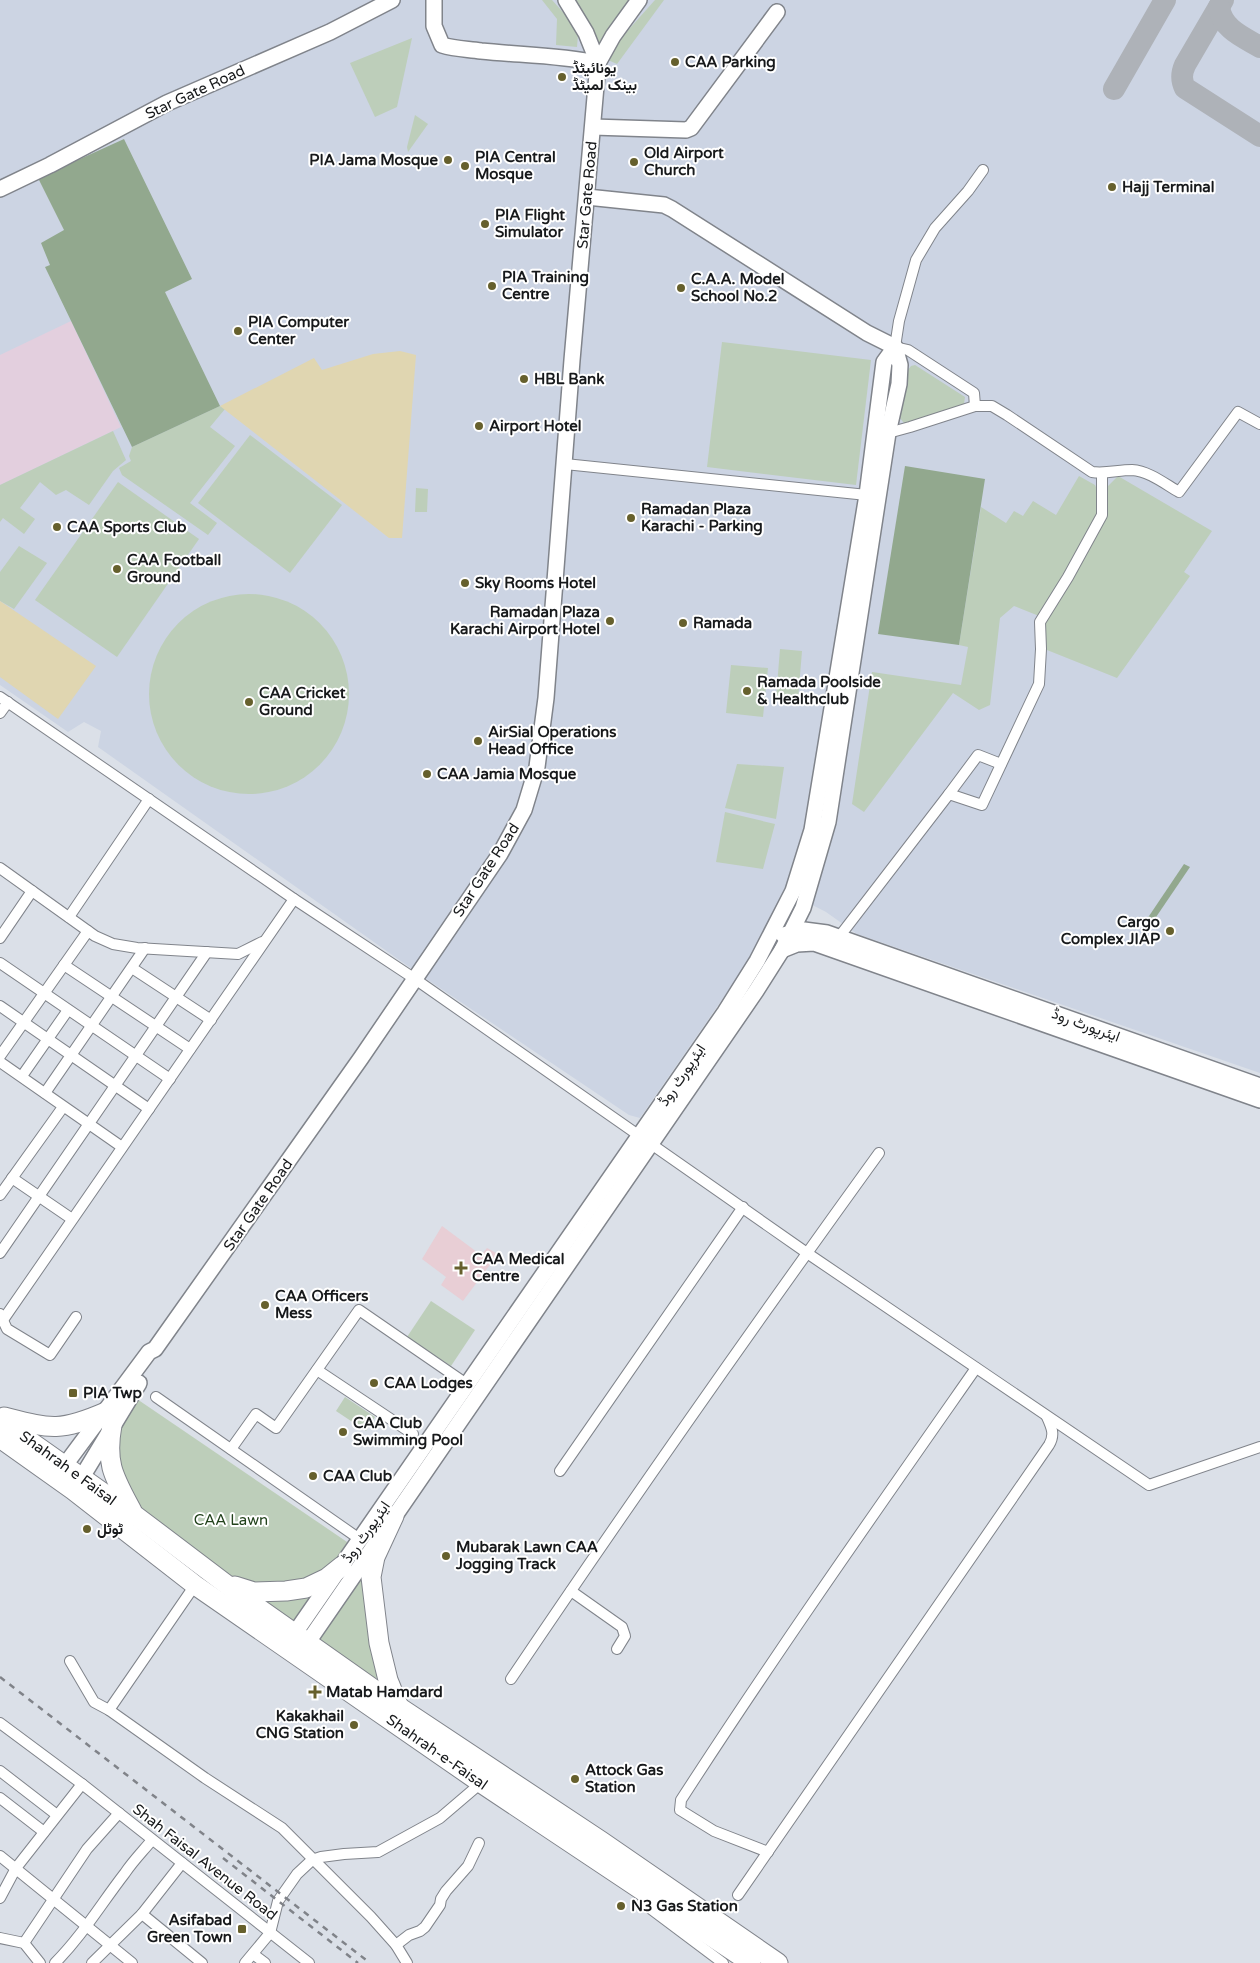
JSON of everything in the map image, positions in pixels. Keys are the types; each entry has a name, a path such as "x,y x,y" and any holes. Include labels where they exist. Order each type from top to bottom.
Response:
{"highway":[{"path":"0,1416 45,1427 60,1427 109,1418 108,1454 111,1465 117,1484 136,1516"},
{"name":"Shahrah e Faisal","path":"0,1420 61,1471"},
{"name":"Shahrah e Faisal","path":"0,1438 61,1471 82,1477 136,1516"},
{"name":"Shahrah-e-Faisal","path":"61,1471 194,1585 481,1782 752,1963"},
{"name":"Shahrah-e-Faisal","path":"136,1516 201,1566 399,1707 777,1961"},
{"path":"394,1516 375,1557 371,1577 379,1643 388,1680 399,1707"},
{"path":"201,1566 234,1586 254,1592 306,1588 327,1578 342,1566"}],"main road":[{"name":"Star Gate Road","path":"0,189 50,165 167,103 330,32 392,0"},
{"path":"434,0 434,26 437,35 454,40 577,52 598,63"},
{"path":"566,0 586,33 598,63"},
{"path":"598,63 613,36 639,0"},
{"path":"592,127 686,130 691,128 777,12"},
{"name":"Star Gate Road","path":"82,1477 109,1418 149,1352 155,1349 234,1239 415,979 500,854 524,810 536,767 546,698 572,360 598,63"},
{"path":"587,197 664,205 866,333 895,347 900,365 899,384 864,548 848,647 828,822 799,895 814,922 833,935"},
{"path":"864,548 867,495 884,362 895,347"},
{"name":"ایئرپورٹ روڈ","path":"301,1638 342,1566 468,1385 756,991 798,926 799,895"},
{"name":"ایئرپورٹ روڈ","path":"301,1638 394,1516 646,1140 766,944 799,895"},
{"path":"766,944 798,926 814,943"},
{"name":"ایئرپورٹ روڈ","path":"798,926 833,935 1260,1086"},
{"path":"782,950 797,944 814,943"},
{"name":"ایئرپورٹ روڈ","path":"814,943 1260,1100"},
{"name":"Star Gate Road","path":"61,1471 109,1418"}],"street":[{"path":"975,406 974,393 908,350 895,347 899,321 916,260 935,228 968,191 983,170"},
{"path":"888,433 975,406 992,406 1092,472 1102,474 1131,470 1144,472 1179,492 1238,412 1260,424"},
{"path":"565,464 867,495"},
{"path":"949,794 982,805 1039,684 1040,622 1068,577 1102,515 1102,474"},
{"path":"0,713 4,699 294,899 415,979 807,1252 1149,1485 1260,1447"},
{"path":"833,935 949,794 978,755 1001,764"},
{"path":"69,917 149,800"},
{"path":"0,868 88,931 113,944 238,954 264,942"},
{"path":"0,938 32,891"},
{"path":"76,1316 50,1355 7,1329 1,1316 72,1219 294,899"},
{"path":"0,1056 88,931"},
{"path":"45,1094 145,948"},
{"path":"0,1253 207,952"},
{"path":"0,964 170,1079"},
{"path":"64,965 190,1049"},
{"path":"132,968 211,1020"},
{"path":"0,1006 148,1109"},
{"path":"22,1076 68,1010"},
{"path":"0,1062 122,1147"},
{"path":"0,1195 63,1107"},
{"path":"511,1679 734,1353 879,1152"},
{"path":"12,1178 72,1219"},
{"path":"560,1471 743,1207"},
{"path":"231,1449 256,1414 276,1428 358,1310 468,1385"},
{"path":"768,1852 714,1831 680,1810 681,1800 739,1710 976,1368"},
{"path":"317,1370 413,1434"},
{"path":"156,1396 360,1540"},
{"path":"738,1895 1053,1439 1053,1432 1047,1416"},
{"path":"109,1710 194,1585"},
{"path":"571,1590 622,1627 626,1636 617,1649"},
{"path":"70,1661 94,1702 109,1710 198,1773 282,1828 312,1860 327,1872 396,1945 406,1963"},
{"name":"Shah Faisal Avenue Road","path":"0,1722 82,1784 309,1963"},
{"path":"0,1770 57,1816"},
{"path":"245,1963 270,1933 278,1900 297,1874 312,1860 344,1854 378,1852 440,1818 481,1782"},
{"path":"0,1898 16,1868 82,1784"},
{"path":"0,1798 44,1832"},
{"path":"24,1943 87,1849 119,1813"},
{"path":"55,1963 70,1948 125,1872 152,1840"},
{"path":"396,1945 409,1935 425,1927 440,1905 446,1890 468,1866 480,1843"},
{"path":"0,1856 132,1963"},
{"path":"92,1963 142,1914 182,1863"},
{"path":"643,1904 723,1963"},
{"path":"142,1914 202,1963"},
{"path":"0,1938 24,1943 38,1962"},
{"path":"253,1954 265,1963"}],"shaded area":[{"path":"0,0 1260,0 1260,1073 857,934 826,912 785,891 755,952 640,1118 629,1115 422,976 98,747 101,731 84,722 68,732 0,685"},
{"path":"71,321 121,427 0,485 0,355"},
{"name":"CAA Medical Centre","path":"442,1226 481,1255 487,1248 498,1254 463,1301 441,1285 446,1277 422,1259"}],"green space":[{"path":"542,0 552,0 570,20 578,35 577,47 556,45 557,19"},
{"path":"574,0 633,0 629,6 625,5 599,45 597,45 588,21"},
{"path":"655,0 664,0 617,64 608,60 622,37"},
{"path":"412,38 397,107 375,117 350,63"},
{"path":"415,115 428,124 408,152 407,147"},
{"path":"124,139 192,279 165,292 220,406 132,447 45,267 50,265 41,243 64,230 38,178"},
{"path":"722,342 871,360 856,485 707,467"},
{"path":"915,365 965,397 964,404 909,425 904,423 899,417 908,370 911,366"},
{"path":"220,406 225,409 210,427 235,446 190,503 217,523 208,535 122,475 119,468 131,461 129,456 132,447"},
{"path":"113,431 126,460 113,471 89,505 66,490 56,495 40,482 20,508 35,519 24,534 3,518 0,522 0,485"},
{"path":"250,435 342,505 290,573 198,503"},
{"path":"905,466 985,479 959,645 878,634"},
{"path":"1079,476 1095,485 1100,496 1100,515 1066,576 1039,616 1014,606 1000,618 990,705 979,710 953,693 864,812 852,804 872,672 961,685 968,647 959,645 981,507 1006,523 1014,511 1023,516 1033,501 1056,515"},
{"path":"1118,476 1212,531 1184,572 1190,576 1117,678 1047,650 1045,648 1043,626 1106,517 1105,489"},
{"name":"CAA Football Ground","path":"118,482 199,539 117,657 35,600"},
{"path":"416,488 428,489 427,512 415,512"},
{"path":"19,546 47,563 14,609 0,601 0,572"},
{"name":"CAA Cricket Ground","path":"249,594 268,596 287,602 304,611 320,623 332,639 341,656 347,675 349,694 347,713 341,732 332,749 320,765 304,777 287,786 268,792 249,794 230,792 211,786 194,777 178,765 166,749 157,732 151,713 149,694 151,675 157,656 166,639 178,623 194,611 211,602 230,596"},
{"path":"780,649 802,651 798,700 776,698"},
{"name":"Ramada Poolside & Healthclub","path":"731,665 768,668 763,717 726,713"},
{"path":"737,764 784,767 776,819 725,808"},
{"path":"725,812 775,824 763,869 716,862"},
{"path":"1184,864 1190,867 1150,926 1145,922"},
{"path":"431,1301 475,1330 451,1366 407,1337"},
{"name":"CAA Lawn","path":"134,1397 350,1544 341,1557 328,1568 298,1583 247,1583 228,1574 144,1513 129,1495 116,1450 117,1434"},
{"path":"345,1397 375,1417 366,1431 336,1411"},
{"path":"364,1565 379,1676 375,1679 319,1640 316,1635"},
{"path":"320,1589 293,1623 260,1601"}],"sand":[{"path":"400,351 416,355 402,538 389,538 220,406 314,358 322,370 373,354"},
{"path":"0,601 96,666 58,719 0,677"}],"taxiway":[{"path":"1114,89 1165,0"},
{"path":"1223,0 1185,65 1182,74 1183,82 1185,88 1260,136"},
{"path":"1219,7 1224,21 1234,32 1260,47"}],"railway":[{"path":"0,1677 370,1963"},
{"path":"223,1858 358,1963"}],"place":[{"name":"CAA Parking","path":"675,62"},
{"name":"یونائیٹڈ بینک لمیٹڈ","path":"562,77"},
{"name":"PIA Jama Mosque","path":"448,160"},
{"name":"Old Airport Church","path":"634,162"},
{"name":"PIA Central Mosque","path":"465,166"},
{"name":"Hajj Terminal","path":"1112,187"},
{"name":"PIA Flight Simulator","path":"485,224"},
{"name":"PIA Training Centre","path":"492,286"},
{"name":"C.A.A. Model School No.2","path":"681,288"},
{"name":"PIA Computer Center","path":"238,331"},
{"name":"HBL Bank","path":"524,379"},
{"name":"Airport Hotel","path":"479,426"},
{"name":"Ramadan Plaza Karachi - Parking","path":"631,518"},
{"name":"CAA Sports Club","path":"57,527"},
{"name":"CAA Football Ground","path":"117,569"},
{"name":"Sky Rooms Hotel","path":"465,583"},
{"name":"Ramadan Plaza Karachi Airport Hotel","path":"610,621"},
{"name":"Ramada","path":"683,623"},
{"name":"Ramada Poolside & Healthclub","path":"747,691"},
{"name":"CAA Cricket Ground","path":"249,702"},
{"name":"AirSial Operations Head Office","path":"478,741"},
{"name":"CAA Jamia Mosque","path":"427,774"},
{"name":"Cargo Complex JIAP","path":"1170,931"},
{"name":"CAA Medical Centre","path":"461,1268"},
{"name":"CAA Officers Mess","path":"265,1305"},
{"name":"CAA Lodges","path":"374,1383"},
{"name":"PIA Twp","path":"73,1393"},
{"name":"CAA Club Swimming Pool","path":"343,1432"},
{"name":"CAA Club","path":"313,1476"},
{"name":"ٹوٹل","path":"87,1529"},
{"name":"Mubarak Lawn CAA Jogging Track","path":"446,1556"},
{"name":"Matab Hamdard","path":"315,1692"},
{"name":"Kakakhail CNG Station","path":"354,1725"},
{"name":"Attock Gas Station","path":"575,1779"},
{"name":"N3 Gas Station","path":"621,1906"},
{"name":"Asifabad Green Town","path":"242,1929"}]}
